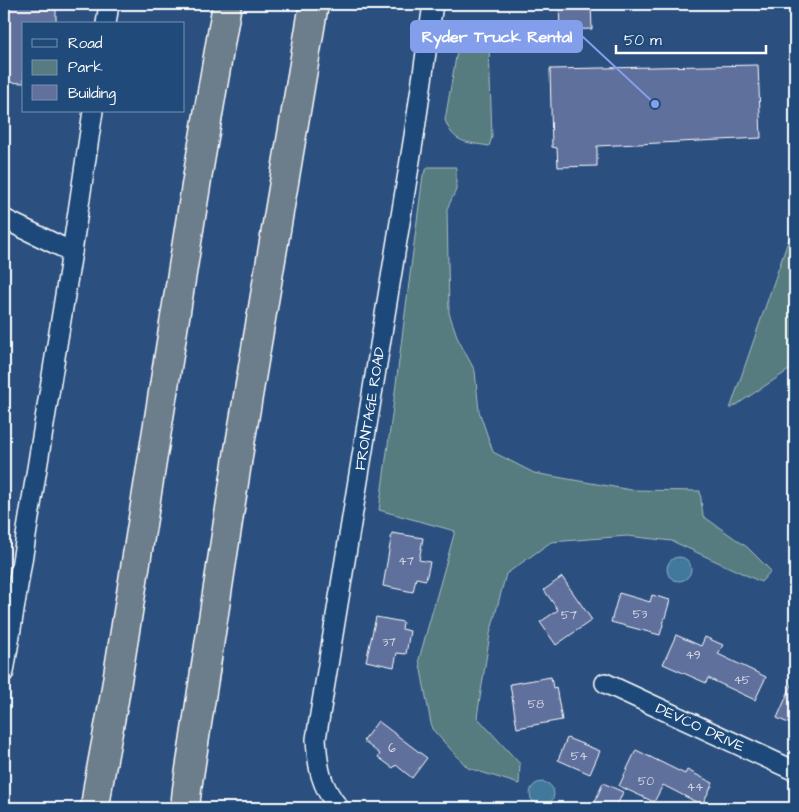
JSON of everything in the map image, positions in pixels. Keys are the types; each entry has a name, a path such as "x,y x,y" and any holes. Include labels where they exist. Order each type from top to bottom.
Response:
{"highway":[{"path":"96,808 98,786 116,690 198,173 227,4"},
{"path":"185,808 239,450 314,4"}],"street":[{"path":"106,22 109,4"},
{"name":"FRONTAGE ROAD","path":"339,808 329,793 320,773 316,740 412,146 433,4"},
{"path":"4,672 6,639 72,252 93,112"},
{"path":"4,219 72,252"},
{"name":"DEVCO DRIVE","path":"605,683 795,771"}],"green space":[{"path":"464,36 483,40 489,48 492,137 489,146 457,138 452,134 445,120 459,40"},
{"path":"428,167 456,167 456,190 447,209 449,313 458,339 475,371 479,411 493,452 534,473 631,490 700,491 703,516 747,547 771,571 761,582 672,541 627,536 551,542 506,574 490,634 477,717 520,764 519,784 468,768 432,729 419,659 455,531 379,510 423,175"},
{"path":"795,221 795,366 730,409"}],"water":[{"path":"679,557 688,560 691,569 688,578 679,581 670,578 667,569 670,560"},
{"path":"542,782 551,785 554,794 551,803 542,806 533,803 530,794 533,785"}],"building":[{"path":"4,4 56,4 56,22 22,22 22,83 4,82"},
{"path":"559,4 591,4 592,29 560,30"},
{"path":"758,65 761,138 597,146 597,166 558,167 557,148 552,147 550,69"},
{"path":"392,533 423,538 419,560 430,562 426,580 416,578 413,592 383,586"},
{"path":"562,577 592,620 556,645 540,622 558,610 544,590"},
{"path":"619,593 650,602 652,595 670,600 660,635 611,622"},
{"path":"376,617 403,622 402,629 410,631 406,654 397,653 394,667 366,661"},
{"path":"676,635 701,646 705,637 723,645 718,654 766,677 755,700 708,678 706,683 663,664"},
{"path":"551,677 553,688 556,687 562,720 517,728 510,684"},
{"path":"795,677 795,726 777,718"},
{"path":"378,721 427,758 412,778 396,765 393,768 378,757 380,754 363,741"},
{"path":"567,738 600,751 590,774 558,760"},
{"path":"636,750 685,774 687,770 713,783 702,805 663,785 654,802 619,786"},
{"path":"603,783 623,792 616,808 592,808"}],"place":[{"name":"Ryder Truck Rental","path":"655,104"}]}
